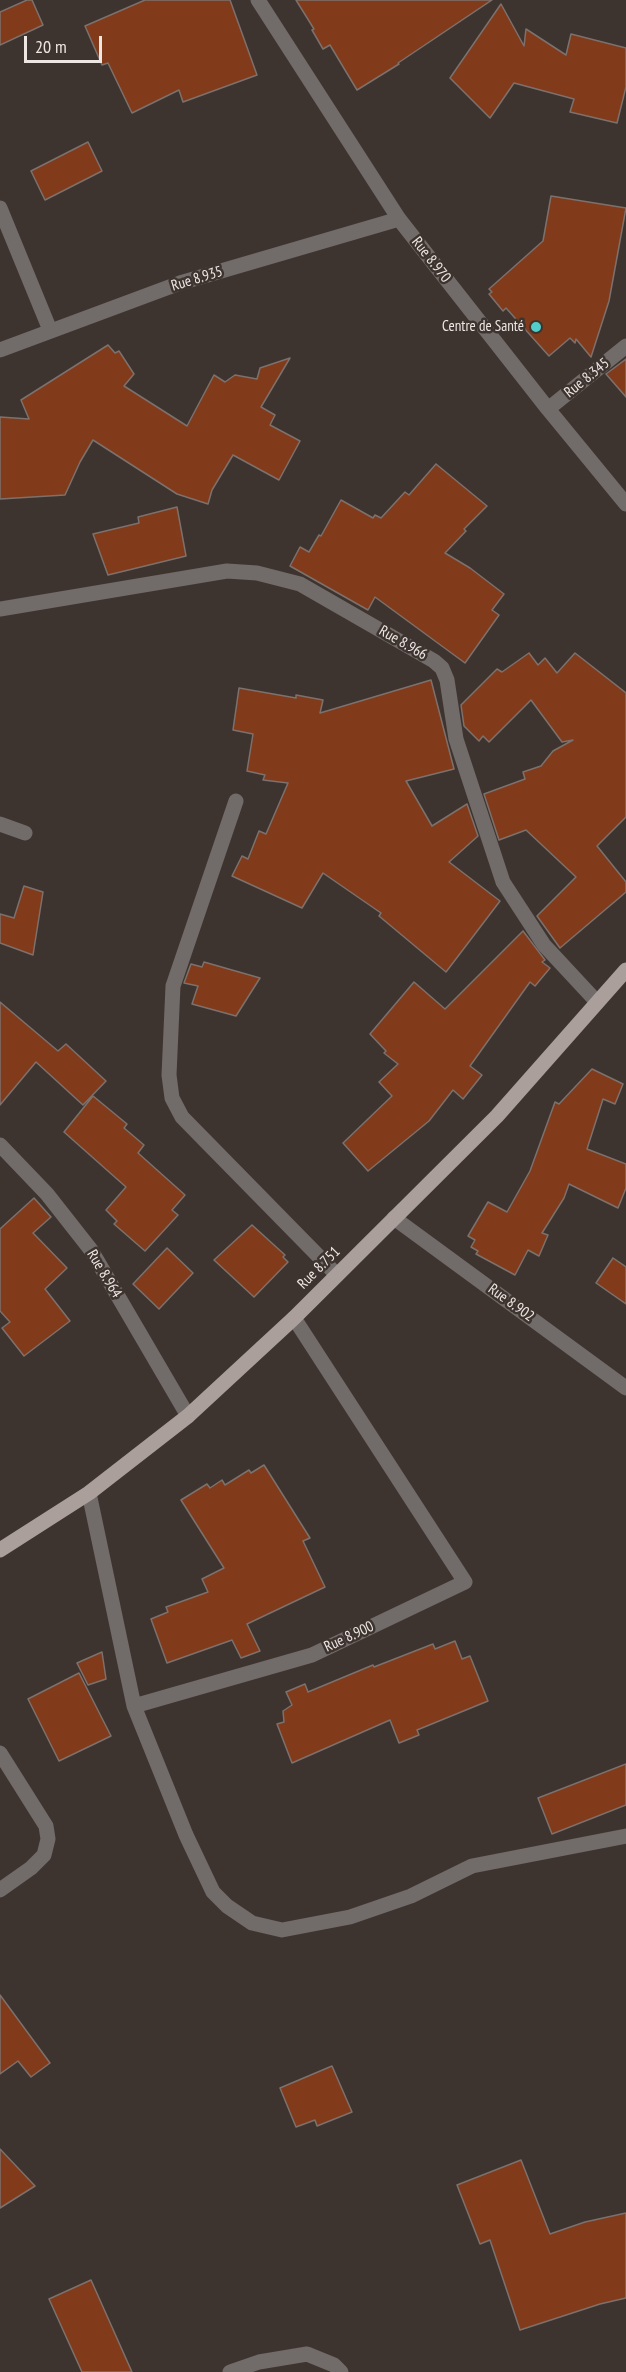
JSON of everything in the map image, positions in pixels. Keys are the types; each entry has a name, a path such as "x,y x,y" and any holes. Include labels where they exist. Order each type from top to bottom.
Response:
{"main road":[{"name":"Rue 8.751","path":"0,1550 89,1493 188,1416 294,1318 497,1116 626,970"}],"street":[{"name":"Rue 8.970","path":"258,0 399,219 548,409 626,504"},
{"path":"0,208 50,330"},
{"name":"Rue 8.935","path":"0,350 180,283 399,219"},
{"name":"Rue 8.345","path":"548,409 626,346"},
{"name":"Rue 8.966","path":"0,609 227,571 257,573 300,584 434,661 442,668 447,680 456,739 503,882 544,945 597,1002"},
{"path":"236,801 173,986 169,1075 172,1098 182,1117 337,1275"},
{"path":"0,824 25,833"},
{"name":"Rue 8.964","path":"0,1145 47,1194 91,1250 188,1416"},
{"name":"Rue 8.902","path":"394,1218 626,1389"},
{"name":"Rue 8.900","path":"134,1706 312,1655 465,1582 294,1318"},
{"path":"89,1493 134,1706 186,1835 213,1892 227,1906 252,1923 282,1930 350,1917 411,1896 472,1866 626,1836"},
{"path":"0,1753 46,1827 48,1839 44,1855 31,1868 0,1890"},
{"path":"230,2372 259,2362 307,2354 334,2365 341,2372"}],"building":[{"path":"32,0 43,25 0,45 0,12"},
{"path":"145,0 230,0 257,75 183,102 179,90 132,113 108,63 102,65 85,26"},
{"path":"296,0 492,0 357,90 330,45 323,49"},
{"path":"501,4 524,46 526,29 566,55 571,34 626,48 626,87 617,123 570,112 574,99 514,83 490,118 450,78"},
{"path":"88,142 102,171 45,200 31,171"},
{"path":"551,196 626,208 609,301 591,357 576,339 575,343 570,338 549,356 506,308 503,311 489,294 492,292 489,289 543,241"},
{"path":"108,345 115,353 119,351 134,374 124,386 187,426 214,375 225,382 235,375 257,379 260,368 290,358 261,407 275,415 270,425 300,441 279,480 233,455 212,490 208,504 177,494 93,440 65,495 0,499 0,417 29,419 21,400"},
{"path":"626,359 626,397 606,374"},
{"path":"436,464 487,506 464,529 466,531 445,553 470,568 504,594 492,610 499,615 465,663 375,597 368,610 290,566 300,547 309,552 319,535 321,536 341,500 373,518 375,515 381,518 405,492 409,495"},
{"path":"177,507 186,556 108,575 93,534 139,523 138,517"},
{"path":"529,653 538,665 545,658 557,673 575,653 626,693 626,817 597,846 626,882 626,892 560,948 537,916 576,877 526,830 499,840 484,794 525,779 523,772 541,766 553,751 573,740 562,742 531,700 489,742 483,736 479,741 464,726 461,705 497,669 502,672"},
{"path":"431,680 454,769 406,781 432,826 467,804 478,836 449,862 500,901 446,972 379,916 381,913 323,873 302,908 232,876 242,856 248,859 259,831 266,834 288,783 263,780 265,775 247,771 253,734 233,730 239,688 296,698 296,695 323,700 320,713"},
{"path":"24,886 43,892 33,955 0,943 0,914 14,918"},
{"path":"523,931 545,960 542,962 550,968 535,986 530,982 470,1066 482,1075 463,1099 453,1090 429,1121 368,1171 343,1143 392,1096 379,1082 398,1064 384,1053 386,1051 370,1034 414,982 445,1009"},
{"path":"204,962 260,978 236,1016 192,1004 198,986 184,983 191,964 202,967"},
{"path":"0,1002 58,1051 66,1044 106,1081 83,1105 36,1062 0,1105"},
{"path":"592,1069 623,1084 615,1104 603,1099 587,1149 626,1164 626,1188 618,1208 569,1184 564,1198 542,1233 548,1235 539,1256 528,1250 515,1275 476,1254 478,1251 471,1247 475,1240 468,1236 488,1202 507,1212 530,1171 555,1102 559,1104"},
{"path":"93,1096 127,1124 124,1128 144,1145 138,1153 185,1195 172,1210 178,1215 145,1251 114,1224 117,1221 106,1210 126,1187 64,1132"},
{"path":"34,1198 51,1217 33,1233 67,1268 45,1289 70,1321 24,1356 2,1328 10,1322 0,1311 0,1229"},
{"path":"252,1225 285,1255 283,1257 288,1262 254,1297 214,1260"},
{"path":"167,1248 193,1273 159,1309 133,1284"},
{"path":"613,1258 626,1267 626,1304 596,1283"},
{"path":"264,1465 310,1538 303,1541 325,1587 247,1624 260,1651 241,1658 232,1640 167,1663 151,1619 168,1612 166,1607 208,1592 202,1579 224,1568 181,1500 207,1484 210,1488 222,1480 225,1485 249,1470 251,1473"},
{"path":"455,1641 462,1659 470,1656 488,1701 417,1730 419,1735 399,1743 390,1720 292,1763 277,1724 284,1722 283,1711 292,1705 286,1692 305,1684 308,1692 373,1665 374,1667 433,1644 435,1649"},
{"path":"102,1652 106,1679 88,1685 77,1663"},
{"path":"79,1673 111,1736 59,1761 28,1699"},
{"path":"626,1764 626,1805 552,1834 538,1798"},
{"path":"0,1995 50,2063 31,2077 18,2061 0,2074"},
{"path":"332,2066 352,2112 317,2126 315,2120 296,2127 280,2088"},
{"path":"0,2149 35,2186 0,2208"},
{"path":"521,2160 550,2234 585,2222 626,2213 626,2298 520,2330 490,2240 480,2244 457,2185"},
{"path":"91,2280 132,2372 82,2372 49,2299"}],"place":[{"name":"Centre de Santé","path":"536,327"}]}
